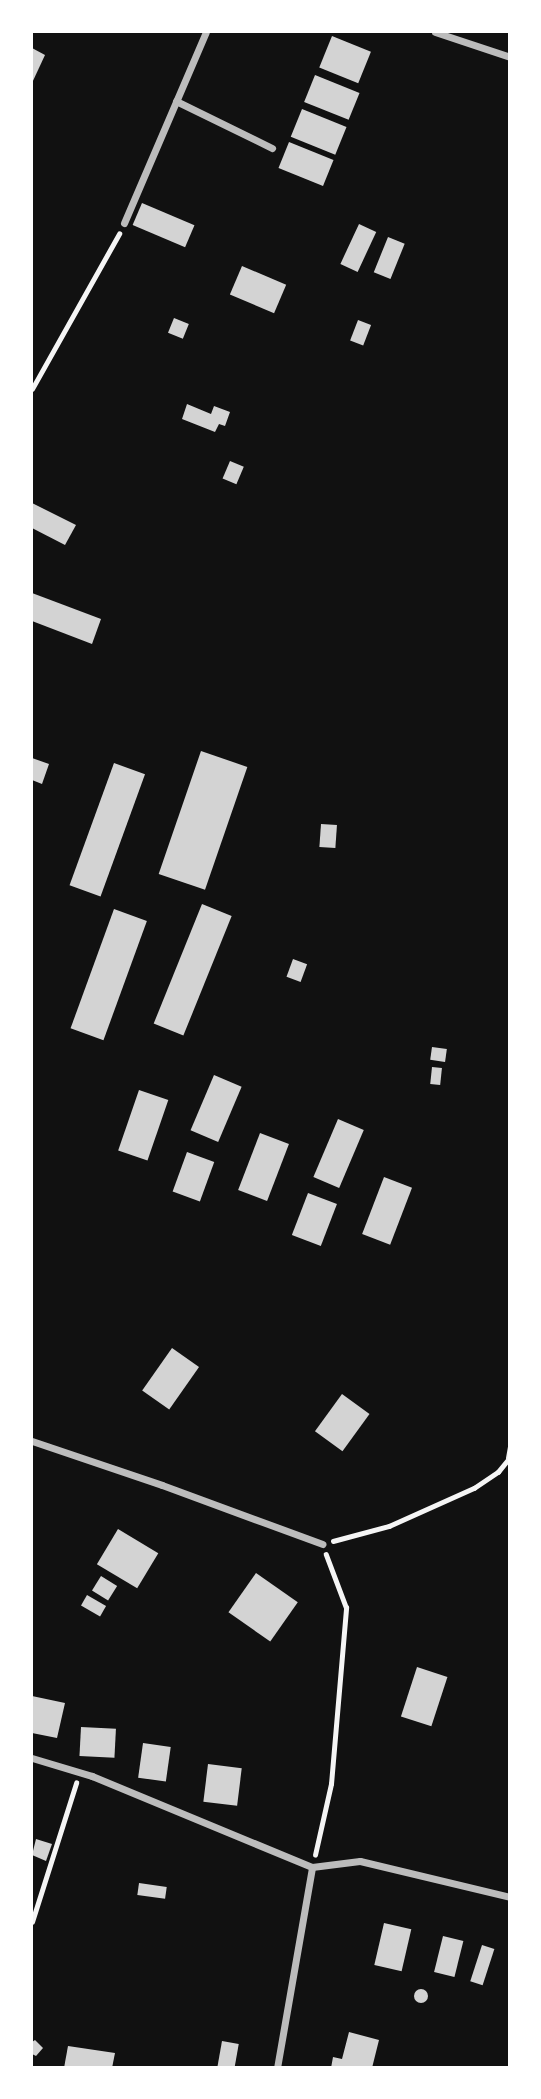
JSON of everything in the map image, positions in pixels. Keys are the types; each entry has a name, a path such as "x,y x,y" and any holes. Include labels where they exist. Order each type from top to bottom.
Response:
{"street":[{"path":"124,223 206,32"},
{"path":"435,32 509,57"},
{"path":"176,101 272,148"},
{"path":"32,1441 322,1544"},
{"path":"32,1758 79,1772 312,1867 360,1861 509,1897"},
{"path":"277,2067 312,1867"}],"path":[{"path":"32,389 124,223"},
{"path":"312,1867 331,1784 346,1608 322,1544 389,1526 474,1488 498,1472 509,1458 509,1447"},
{"path":"32,1922 79,1772"}],"building":[{"path":"332,36 371,52 358,83 319,68"},
{"path":"32,48 45,55 32,83"},
{"path":"315,75 360,93 349,120 304,102"},
{"path":"302,109 347,127 335,155 291,137"},
{"path":"289,142 334,160 323,186 279,168"},
{"path":"142,203 194,225 185,247 133,225"},
{"path":"359,224 376,232 358,272 340,264"},
{"path":"388,237 405,244 390,279 374,272"},
{"path":"242,266 286,285 274,313 230,295"},
{"path":"174,318 189,324 183,339 168,333"},
{"path":"358,320 371,325 363,346 350,341"},
{"path":"187,404 211,414 214,406 230,412 225,426 219,424 215,432 182,419"},
{"path":"230,461 244,467 236,484 223,478"},
{"path":"32,503 76,525 65,545 32,528"},
{"path":"32,593 101,619 92,644 32,621"},
{"path":"201,751 247,767 205,890 159,874"},
{"path":"32,758 49,764 42,784 32,780"},
{"path":"114,763 145,774 101,896 70,885"},
{"path":"321,824 337,825 335,848 319,847"},
{"path":"202,904 232,916 183,1036 154,1024"},
{"path":"114,909 147,921 103,1040 71,1028"},
{"path":"293,959 307,964 301,982 287,977"},
{"path":"432,1047 447,1049 445,1062 430,1060"},
{"path":"432,1067 442,1068 440,1085 430,1084"},
{"path":"214,1075 242,1087 218,1142 191,1130"},
{"path":"139,1090 168,1100 147,1161 118,1151"},
{"path":"338,1119 364,1130 339,1188 313,1177"},
{"path":"260,1133 289,1144 267,1201 238,1190"},
{"path":"187,1152 214,1162 200,1201 173,1191"},
{"path":"384,1177 412,1188 390,1245 362,1234"},
{"path":"308,1193 337,1204 321,1246 292,1235"},
{"path":"172,1348 199,1367 169,1410 142,1391"},
{"path":"342,1394 370,1414 342,1451 315,1431"},
{"path":"118,1529 158,1553 137,1588 97,1564"},
{"path":"256,1573 298,1602 270,1642 228,1612"},
{"path":"101,1576 117,1586 108,1600 92,1590"},
{"path":"87,1595 106,1606 100,1616 81,1605"},
{"path":"417,1667 447,1677 431,1726 401,1716"},
{"path":"32,1696 65,1703 57,1738 32,1733"},
{"path":"81,1727 116,1729 114,1758 79,1756"},
{"path":"143,1743 171,1747 166,1782 138,1778"},
{"path":"208,1764 242,1768 237,1806 203,1802"},
{"path":"36,1839 52,1844 46,1861 32,1855"},
{"path":"139,1883 167,1887 165,1899 137,1895"},
{"path":"384,1923 411,1929 402,1971 374,1965"},
{"path":"443,1936 463,1941 454,1977 434,1972"},
{"path":"482,1945 494,1949 483,1985 470,1981"},
{"path":"418,1989 424,1989 428,1996 424,2003 418,2003 414,1999 414,1993"},
{"path":"349,2032 379,2040 372,2068 331,2068 333,2057 342,2059"},
{"path":"35,2040 43,2048 36,2056 32,2054 32,2042"},
{"path":"222,2041 239,2044 235,2068 217,2068"},
{"path":"68,2046 115,2053 112,2068 64,2068"}]}
